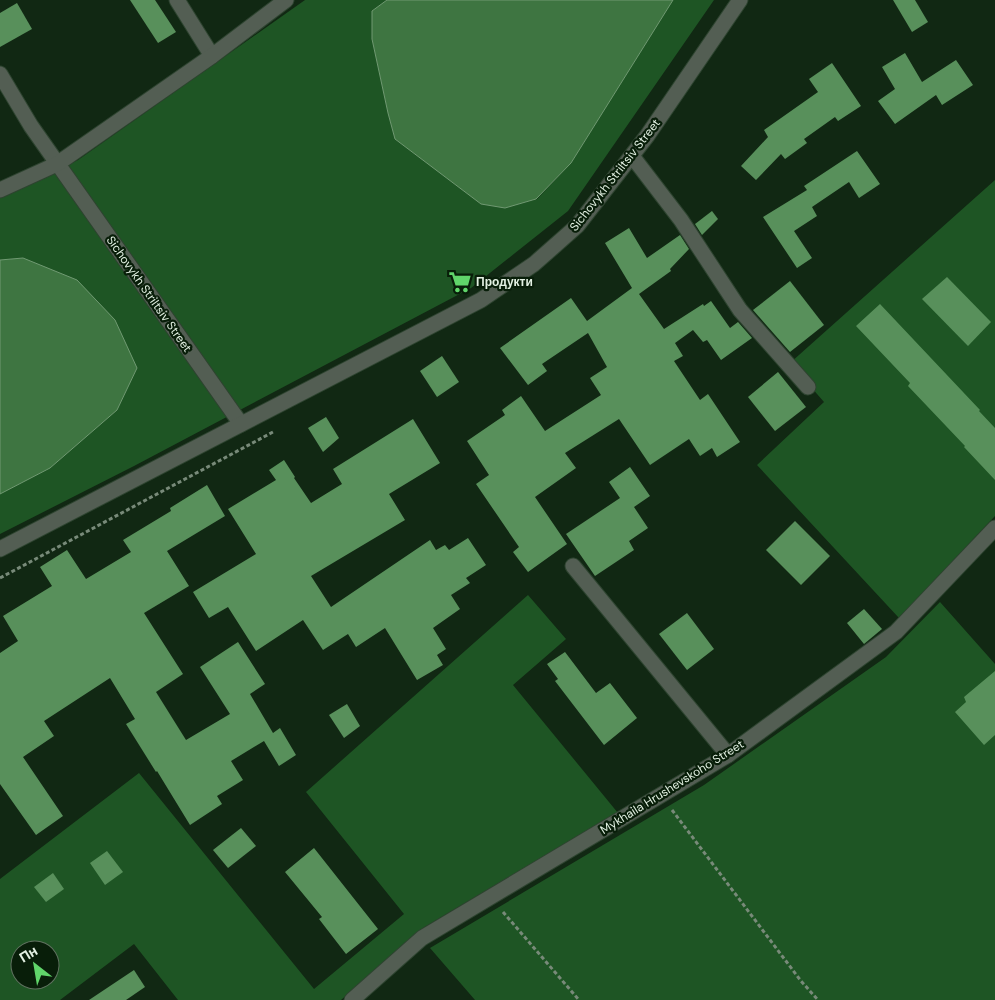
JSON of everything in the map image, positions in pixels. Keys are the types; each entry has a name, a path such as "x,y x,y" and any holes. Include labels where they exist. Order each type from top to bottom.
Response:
{"street":[{"path":"178,0 212,56"},
{"path":"0,190 57,164 212,56 286,0"},
{"name":"Sichovykh Striltsiv Street","path":"0,549 481,300 534,264 577,226 632,156 740,0"},
{"name":"Sichovykh Striltsiv Street","path":"0,74 31,126 57,164 241,424"},
{"path":"632,156 681,220 740,310 808,387"},
{"name":"Mykhaila Hrushevskoho Street","path":"352,1000 422,938 728,755 896,632 995,528"},
{"path":"573,566 728,755"}],"path":[{"path":"661,795 818,1000"},
{"path":"490,898 579,1000"}],"shaded area":[{"path":"305,0 387,0 372,11 372,39 395,139 481,204 505,208 537,199 571,163 673,0 714,0 568,211 471,288 134,466 0,534 0,494 50,468 117,410 137,368 23,258 0,260 0,198 78,160"},
{"path":"387,0 673,0 571,163 536,199 505,208 481,204 395,139 372,39 372,11"},
{"path":"995,180 995,516 899,618 757,465 824,402 790,363"},
{"path":"23,258 77,280 115,320 137,368 117,410 50,468 0,494 0,260"},
{"path":"528,595 566,639 513,685 618,813 423,928 341,1000 178,1000 134,944 60,1000 0,1000 0,879 139,773 314,989 404,914 306,792"},
{"path":"940,602 995,664 995,1000 475,1000 430,948 704,785 886,657"}],"building":[{"path":"130,0 155,0 176,32 158,43"},
{"path":"893,0 915,0 928,22 912,32"},
{"path":"17,3 32,29 0,47 0,13"},
{"path":"905,53 922,82 956,60 973,85 942,105 936,95 895,124 878,101 895,89 882,67"},
{"path":"832,63 861,106 838,121 835,117 804,139 807,143 785,159 781,154 756,180 741,166 768,137 764,130 818,92 809,79"},
{"path":"857,151 880,184 859,198 849,182 812,207 817,216 794,231 812,258 797,268 763,217 807,190 804,186"},
{"path":"712,211 718,219 702,235 695,224"},
{"path":"629,228 647,258 680,235 689,249 670,269 671,271 639,294 664,329 703,304 704,306 711,301 730,328 738,322 752,338 721,360 707,340 703,342 693,330 675,343 683,356 674,361 700,400 708,394 740,442 717,457 712,448 700,456 689,439 650,465 619,419 565,453 576,468 535,497 567,544 528,572 513,552 519,547 476,484 489,475 467,441 505,415 502,410 521,396 545,431 601,395 590,378 607,367 588,333 542,364 547,371 528,385 500,348 571,298 587,321 632,288 605,243"},
{"path":"947,277 991,322 968,346 922,299"},
{"path":"790,281 824,325 790,352 753,310"},
{"path":"880,304 995,428 995,480 908,386 910,383 856,326"},
{"path":"442,356 459,382 437,397 420,371"},
{"path":"778,372 806,407 775,431 748,397"},
{"path":"326,417 339,438 323,452 308,428"},
{"path":"413,419 440,463 389,494 405,520 311,576 331,607 430,540 436,550 445,545 449,550 468,538 486,565 466,578 470,583 451,595 460,609 433,628 446,649 437,655 443,665 417,680 385,628 356,647 348,634 323,650 303,620 256,651 228,607 209,618 193,592 256,554 228,509 276,480 269,470 284,460 311,503 342,484 333,469"},
{"path":"630,467 650,496 634,507 648,528 629,541 634,550 595,576 566,534 620,498 609,482"},
{"path":"207,485 225,516 167,551 189,586 144,613 183,674 156,692 186,740 230,714 200,667 238,642 265,684 250,694 273,733 280,728 296,755 279,766 264,741 231,761 243,780 217,796 222,804 190,825 126,724 135,719 110,678 44,721 54,736 23,757 63,816 36,835 0,784 0,653 18,641 3,616 52,586 40,567 67,550 86,579 131,552 123,540 171,511 170,508"},
{"path":"795,521 830,556 801,585 766,550"},
{"path":"864,609 882,629 864,644 847,623"},
{"path":"687,613 714,649 687,670 659,634"},
{"path":"565,652 596,693 610,683 637,718 604,745 555,681 558,679 547,664"},
{"path":"995,671 995,735 984,745 955,712 966,702 964,697"},
{"path":"347,704 360,726 344,738 329,715"},
{"path":"241,828 256,846 228,868 213,850"},
{"path":"314,848 378,929 346,954 319,919 322,917 285,872"},
{"path":"107,851 123,872 105,885 90,863"},
{"path":"53,873 64,889 46,902 34,887"},
{"path":"134,970 145,987 126,1000 89,1000"}],"place":[{"name":"Продукти","path":"460,282"}]}
